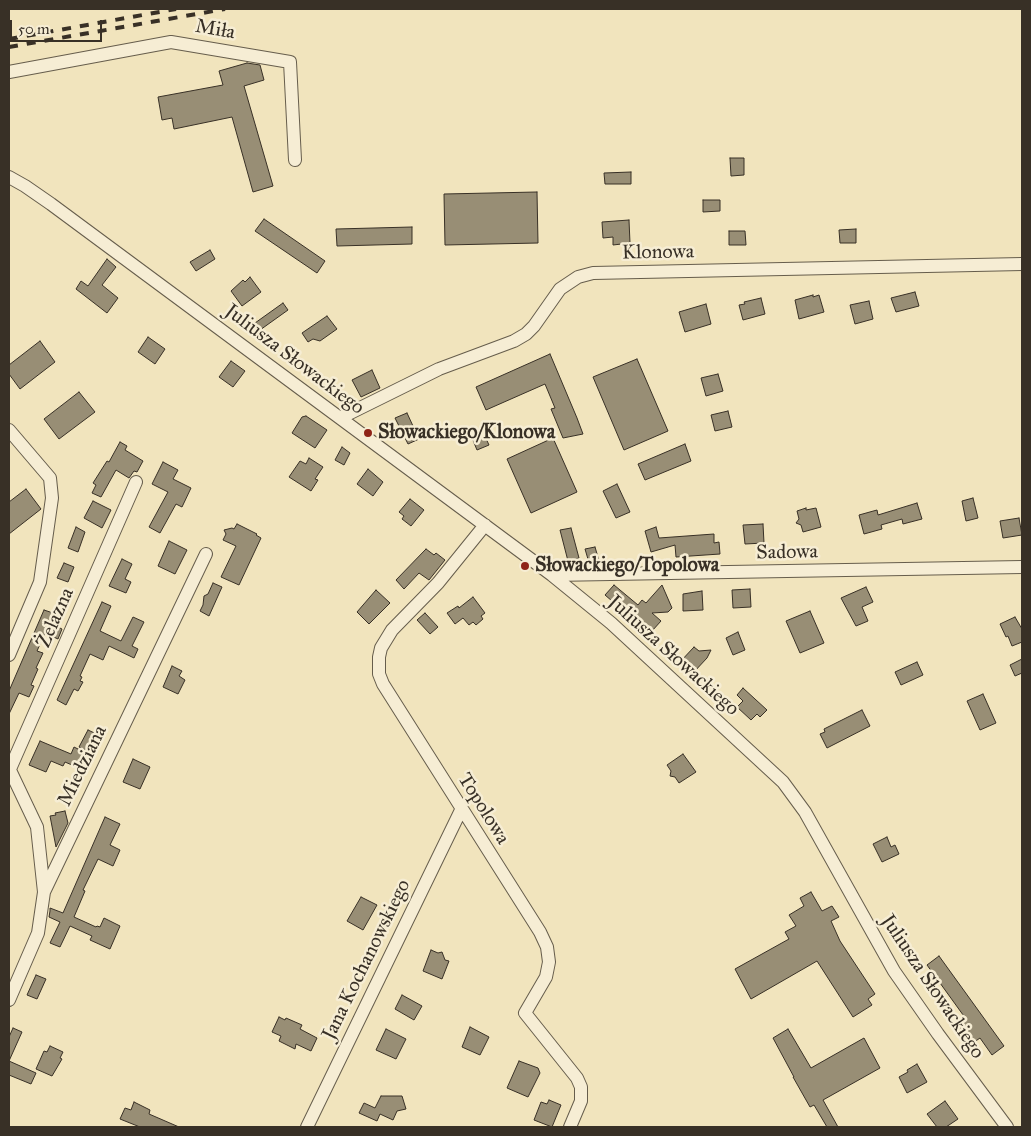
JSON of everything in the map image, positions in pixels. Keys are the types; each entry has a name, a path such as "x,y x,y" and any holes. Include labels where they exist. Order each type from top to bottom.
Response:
{"street":[{"name":"Miła","path":"9,72 171,42 290,62 295,160"},
{"name":"Juliusza Słowackiego","path":"9,177 51,204 552,576 611,623 783,782 805,812 894,971 1007,1127"},
{"name":"Klonowa","path":"340,418 438,369 514,341 526,334 534,326 560,289 578,277 593,273 1022,264"},
{"path":"9,430 50,478 52,498 40,582 9,655"},
{"name":"Żelazna","path":"9,768 136,482"},
{"name":"Topolowa","path":"485,525 438,583 392,630 378,657 379,674 382,684 540,932 547,947 549,962 546,978 526,1013 577,1078 581,1087 581,1101 570,1127"},
{"name":"Miedziana","path":"9,1000 38,933 44,892 206,554"},
{"name":"Sadowa","path":"552,576 1022,567"},
{"path":"9,768 37,827 44,892"},
{"name":"Jana Kochanowskiego","path":"307,1127 461,810"}],"building":[{"path":"247,63 260,65 264,80 244,86 273,186 253,192 232,117 174,129 172,118 162,120 158,97 223,85 219,71"},
{"path":"730,158 744,158 744,175 731,176"},
{"path":"631,172 631,184 605,184 604,173"},
{"path":"537,192 538,243 445,245 444,194"},
{"path":"703,200 720,200 720,211 703,212"},
{"path":"264,219 325,261 317,273 255,231"},
{"path":"629,220 630,243 613,245 613,237 603,238 602,222"},
{"path":"412,227 412,244 337,246 336,229"},
{"path":"856,229 856,243 840,243 839,230"},
{"path":"729,231 745,231 746,245 729,245"},
{"path":"210,250 215,259 196,271 190,262"},
{"path":"107,259 116,267 102,285 118,298 107,313 76,289 81,281 88,286"},
{"path":"250,277 261,292 242,306 231,291 243,280 245,282"},
{"path":"915,292 919,306 896,312 891,298"},
{"path":"813,295 813,297 819,295 824,312 799,319 795,300"},
{"path":"761,298 765,314 743,320 739,305"},
{"path":"869,301 873,319 855,324 850,305"},
{"path":"283,303 288,310 260,330 255,323"},
{"path":"706,304 711,324 685,332 679,312"},
{"path":"327,316 337,329 320,341 313,339 308,342 302,333"},
{"path":"148,337 165,349 155,364 138,352"},
{"path":"40,341 55,362 20,389 9,374 9,365"},
{"path":"550,354 583,434 563,438 551,409 555,408 545,384 486,410 476,387"},
{"path":"637,359 668,431 624,450 593,377"},
{"path":"231,361 245,371 233,387 219,377"},
{"path":"372,370 380,388 361,397 352,380"},
{"path":"718,374 723,391 706,396 701,378"},
{"path":"79,392 95,412 59,439 44,419"},
{"path":"728,411 732,427 715,431 711,415"},
{"path":"407,413 419,439 408,444 395,418"},
{"path":"306,416 327,430 315,448 292,433 302,417"},
{"path":"483,432 489,445 477,450 472,438"},
{"path":"553,438 577,492 531,513 507,459"},
{"path":"120,442 127,446 125,450 143,461 137,472 134,471 129,478 116,470 101,497 92,493 96,485 93,483 107,461 109,462"},
{"path":"685,444 691,461 645,480 638,464"},
{"path":"342,447 350,453 344,465 335,460"},
{"path":"309,458 323,467 315,479 318,480 311,491 289,477 300,461 306,464"},
{"path":"163,462 178,470 173,479 191,488 182,507 176,504 160,533 149,527 168,492 152,484"},
{"path":"368,469 383,482 373,496 357,484"},
{"path":"617,484 630,512 616,518 603,491"},
{"path":"26,489 41,509 9,534 9,502"},
{"path":"973,498 978,518 966,521 962,501"},
{"path":"410,499 424,510 411,526 402,519 404,516 399,512"},
{"path":"93,501 111,510 102,528 84,518"},
{"path":"917,503 922,519 903,524 902,519 881,525 882,529 864,534 859,515 877,510 878,515"},
{"path":"806,508 806,510 816,508 821,527 803,532 801,525 796,523 799,519 797,511"},
{"path":"1019,518 1022,535 1003,538 1000,521"},
{"path":"237,524 261,538 239,585 221,577 236,546 223,540 226,534 224,530 234,529"},
{"path":"763,524 764,543 745,544 743,525"},
{"path":"76,527 85,532 78,552 68,548"},
{"path":"656,527 659,538 714,534 714,543 719,542 720,554 676,557 675,545 651,552 645,531"},
{"path":"571,528 579,558 568,561 560,530"},
{"path":"169,541 187,550 175,574 158,566"},
{"path":"595,547 600,564 590,566 585,549"},
{"path":"426,549 434,555 436,553 445,560 429,580 419,573 404,589 396,580"},
{"path":"122,559 132,564 125,579 131,582 126,593 109,586"},
{"path":"64,563 74,567 68,582 57,578"},
{"path":"213,583 222,587 209,616 200,611 204,596 208,594"},
{"path":"614,585 638,605 642,600 646,603 662,585 672,608 668,612 652,613 661,621 652,631 621,605 619,607 605,595"},
{"path":"866,587 873,602 862,607 868,621 856,626 841,598"},
{"path":"750,589 751,607 733,608 732,590"},
{"path":"376,590 390,603 369,624 357,612"},
{"path":"702,591 703,610 683,611 683,594"},
{"path":"473,597 485,613 481,616 483,619 476,625 473,622 469,625 463,618 455,624 447,613 458,606 459,608"},
{"path":"102,602 111,606 100,631 121,641 133,617 144,622 132,646 138,649 134,658 109,646 103,660 90,654 80,676 82,677 80,681 83,682 78,691 74,689 66,705 57,700"},
{"path":"44,610 53,613 49,623 62,629 58,639 45,633 37,651 43,653 31,685 34,686 29,697 19,693 9,714 9,691"},
{"path":"810,611 824,643 800,653 786,621"},
{"path":"425,613 438,627 430,634 417,620"},
{"path":"1015,617 1022,629 1022,642 1012,646 1000,624"},
{"path":"738,632 745,650 733,655 726,638"},
{"path":"694,647 699,651 711,650 707,658 693,673 680,662"},
{"path":"1022,659 1022,673 1015,676 1010,665"},
{"path":"917,662 923,675 901,685 895,672"},
{"path":"172,666 182,671 179,676 185,680 178,694 163,687"},
{"path":"743,688 767,710 760,717 757,714 751,720 737,707 743,701 737,695"},
{"path":"983,694 996,723 980,730 967,701"},
{"path":"862,710 870,726 827,748 820,734 825,732 824,729"},
{"path":"88,730 103,737 95,754 79,747"},
{"path":"40,741 71,754 74,747 86,753 79,768 65,762 63,766 51,761 46,772 29,765"},
{"path":"683,754 696,772 679,783 675,777 670,776 671,771 667,765"},
{"path":"133,759 150,767 140,789 123,782"},
{"path":"65,811 68,823 56,847 50,816"},
{"path":"105,817 120,824 110,845 120,850 113,866 98,859 83,890 85,891 74,917 96,927 100,927 104,918 120,926 110,949 90,940 92,936 70,926 60,947 50,943 60,922 49,917 50,908 63,913"},
{"path":"887,837 891,847 895,845 899,854 882,862 873,844"},
{"path":"811,892 822,911 832,906 839,917 831,921 840,941 875,994 868,999 872,1005 853,1017 817,961 751,999 735,969 789,939 785,932 796,926 789,915 804,906 800,898"},
{"path":"361,897 377,905 363,930 347,921"},
{"path":"431,950 438,953 442,952 445,960 449,961 442,979 423,971"},
{"path":"939,956 1004,1046 992,1055 980,1038 970,1045 956,1026 966,1019 927,965"},
{"path":"36,975 46,979 37,999 27,995"},
{"path":"402,995 422,1006 414,1020 395,1009"},
{"path":"279,1017 302,1025 300,1029 317,1038 311,1051 296,1044 295,1049 279,1041 281,1036 272,1032"},
{"path":"470,1027 489,1037 480,1055 462,1047"},
{"path":"13,1028 22,1032 9,1061 9,1037"},
{"path":"386,1029 406,1039 396,1059 376,1050"},
{"path":"788,1029 811,1068 864,1038 880,1068 823,1100 838,1127 827,1127 814,1105 810,1107 773,1038"},
{"path":"50,1046 63,1052 60,1058 62,1059 52,1076 36,1069 44,1051 47,1052"},
{"path":"9,1061 36,1073 31,1084 9,1075"},
{"path":"519,1061 538,1068 540,1073 528,1097 507,1088"},
{"path":"917,1064 927,1082 907,1093 899,1077"},
{"path":"381,1096 402,1096 406,1109 397,1111 393,1120 380,1114 377,1121 359,1113 364,1103 375,1108"},
{"path":"549,1100 561,1105 552,1127 534,1120 541,1102 547,1104"},
{"path":"945,1101 958,1119 946,1127 937,1127 927,1114"},
{"path":"134,1102 150,1110 149,1114 179,1127 140,1127 120,1119 125,1108 131,1110"}],"railway":[{"path":"9,39 176,9"},
{"path":"9,47 225,9"}],"place":[{"name":"Słowackiego/Klonowa","path":"368,433"},
{"name":"Słowackiego/Topolowa","path":"525,566"}]}
